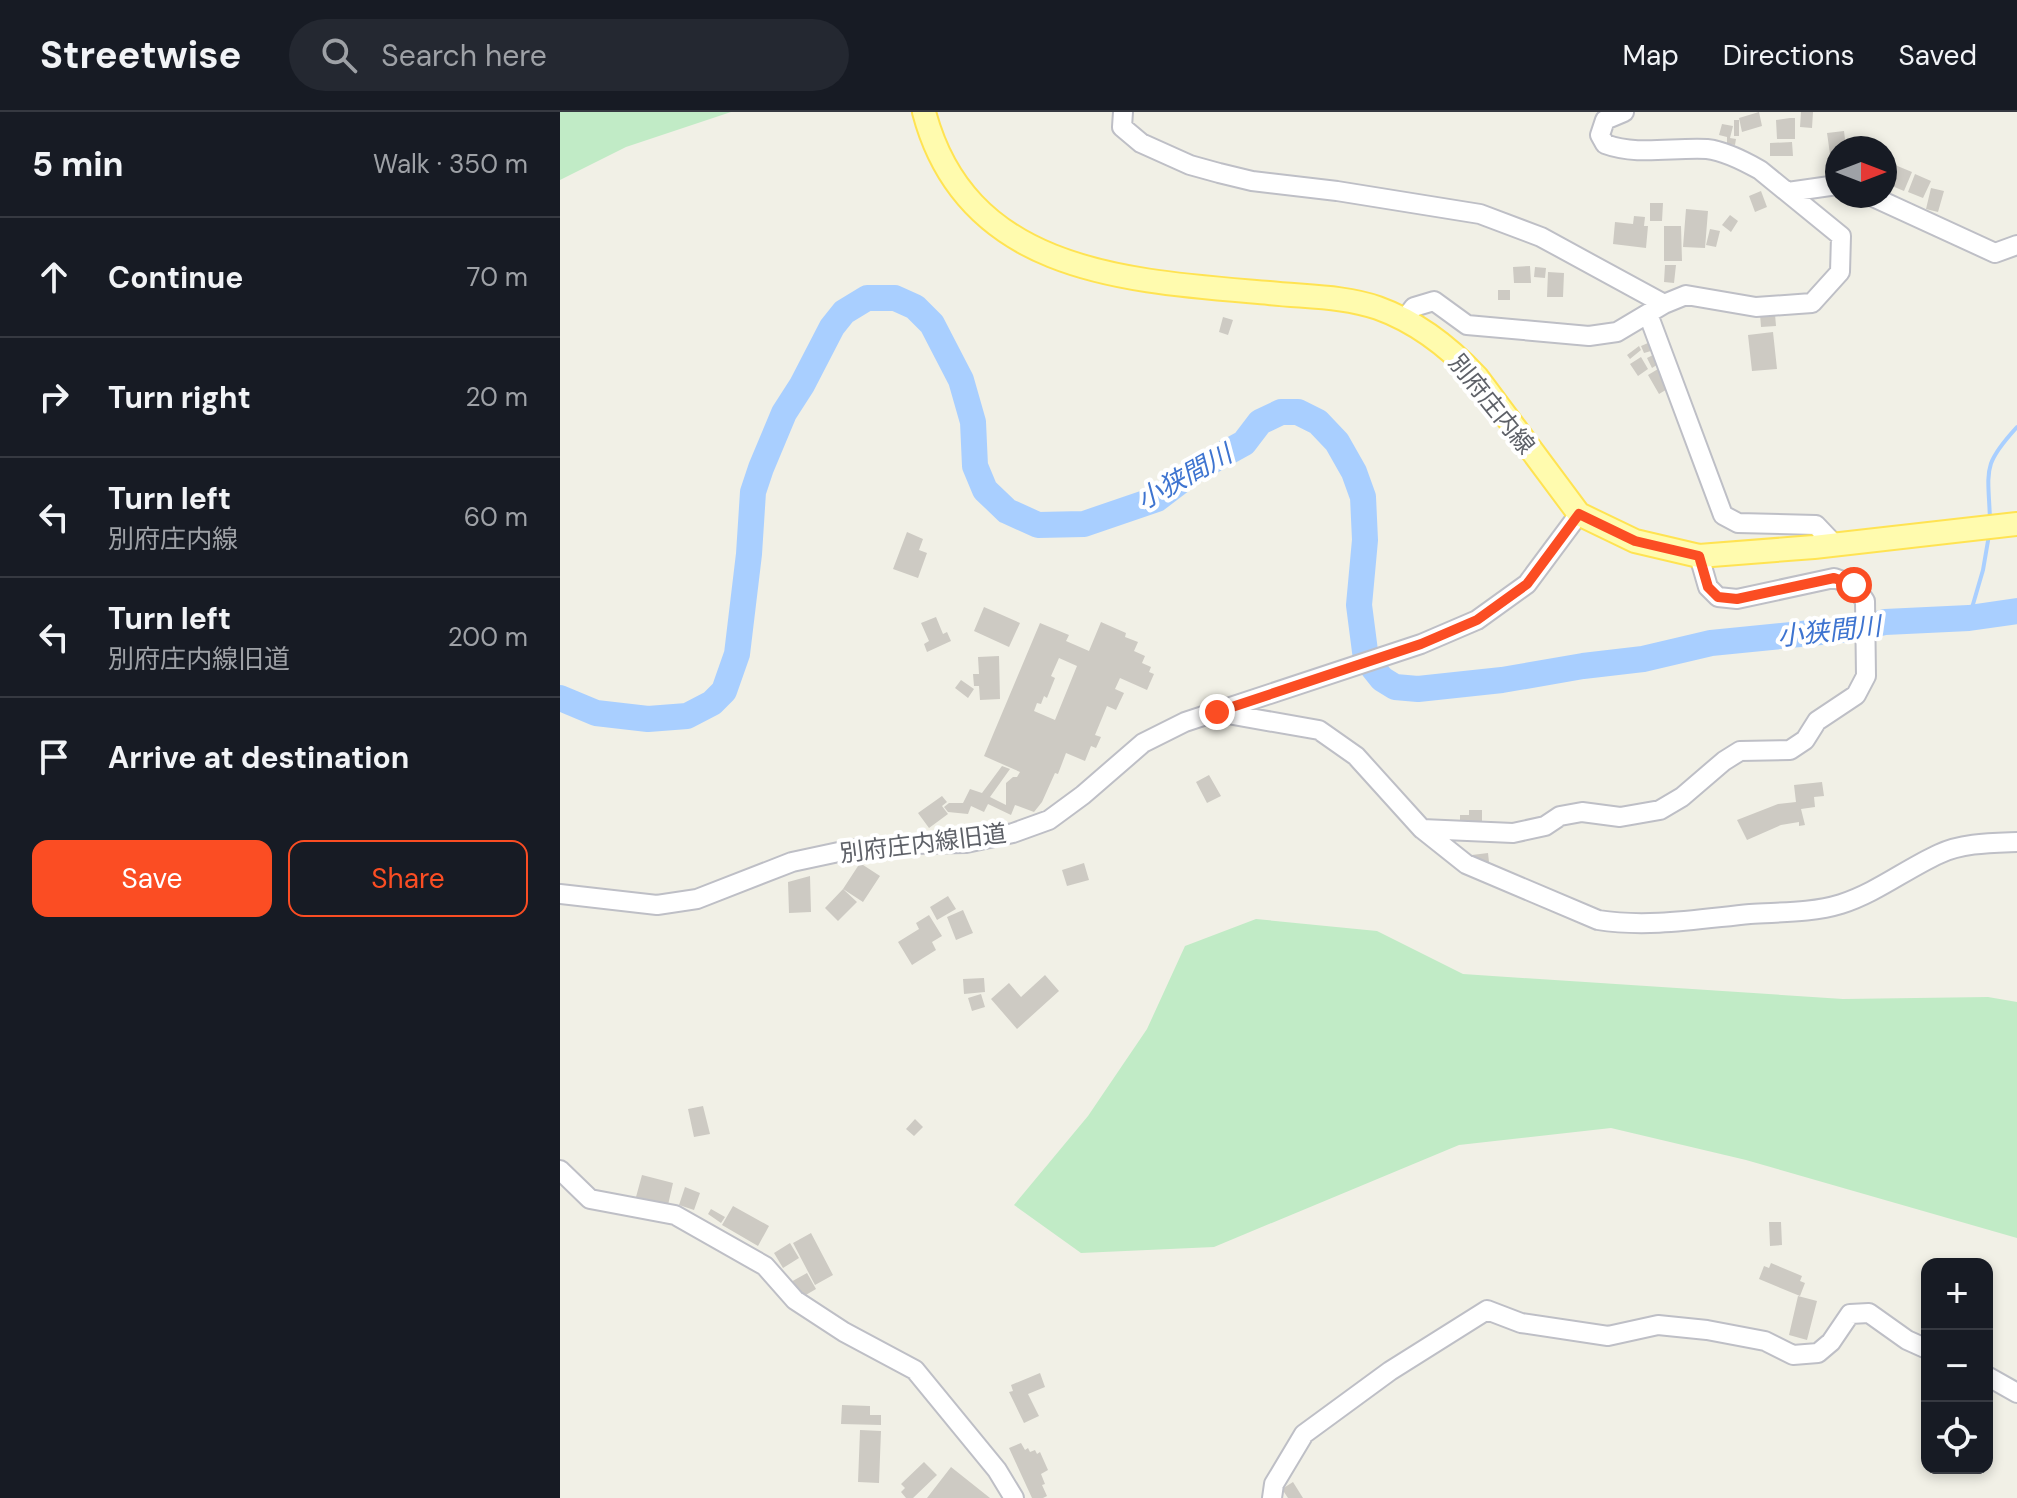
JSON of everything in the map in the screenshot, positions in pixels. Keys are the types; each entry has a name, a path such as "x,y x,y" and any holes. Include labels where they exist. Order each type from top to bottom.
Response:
{"main road":[{"name":"別府庄内線","path":"924,112 949,173 987,218 1031,248 1066,263 1131,278 1337,299 1376,308 1435,338 1477,377 1579,514 1635,541 1699,556 1835,545 2017,524"}],"street":[{"path":"1123,112 1122,127 1141,143 1190,165 1252,181 1480,214 1541,237 1656,309 1723,515 1738,523 1816,525 1835,545"},
{"path":"1404,320 1414,307 1434,301 1467,325 1589,336 1617,332 1686,295 1756,307 1812,303 1840,272 1841,236 1745,161 1710,149 1620,149 1605,144 1600,135 1605,120 1624,112"},
{"path":"1788,192 1825,187"},
{"path":"1897,208 1995,253 2017,245"},
{"name":"別府庄内線旧道","path":"560,894 657,905 697,899 792,862 848,850 966,843 1013,833 1049,820 1143,743 1185,722 1421,644 1477,620 1527,584 1579,514"},
{"path":"1422,829 1513,833 1545,826 1560,816 1582,812 1620,817 1660,810 1682,797 1740,751 1790,750 1805,740 1817,721 1856,695 1866,676 1865,601 1854,585 1834,578 1737,599 1718,597 1708,587 1699,556"},
{"path":"1217,712 1319,730 1356,756 1422,829 1466,864 1598,920 1620,924 1675,922 1841,904 1940,853 1960,847 2017,842"},
{"path":"560,1170 590,1199 675,1215 765,1266 795,1300 844,1332 915,1370 997,1470 1014,1498"},
{"path":"1272,1498 1274,1484 1304,1434 1390,1371 1487,1310 1521,1323 1608,1336 1658,1325 1707,1330 1765,1341 1793,1355 1818,1353 1831,1342 1850,1314 1869,1313 1921,1346"},
{"path":"1993,1379 2017,1393"}],"green space":[{"path":"560,112 731,112 626,147 560,180"},
{"path":"1256,919 1377,931 1463,974 1843,999 1988,997 2017,1002 2017,1238 1746,1160 1611,1128 1459,1145 1214,1247 1081,1253 1014,1205 1088,1116 1147,1029 1185,946"}],"building":[{"path":"1759,112 1762,126 1742,132 1739,118"},
{"path":"1801,112 1813,112 1812,128 1800,127"},
{"path":"1795,118 1795,139 1777,139 1776,120"},
{"path":"1734,120 1739,120 1739,136 1734,136"},
{"path":"1722,124 1733,126 1730,138 1736,139 1735,145 1727,144 1727,137 1719,135"},
{"path":"1844,131 1845,136 1827,136 1827,133"},
{"path":"1792,142 1793,156 1770,156 1770,143"},
{"path":"1897,166 1912,172 1904,191 1897,188"},
{"path":"1915,174 1931,181 1923,198 1908,192"},
{"path":"1931,188 1944,191 1938,212 1926,209"},
{"path":"1761,191 1767,207 1755,212 1749,196"},
{"path":"1650,203 1663,203 1662,221 1650,221"},
{"path":"1686,209 1708,211 1705,248 1683,247"},
{"path":"1730,215 1738,221 1731,232 1722,225"},
{"path":"1634,216 1645,217 1644,226 1648,226 1646,248 1613,244 1615,222 1633,224"},
{"path":"1664,226 1681,226 1682,261 1664,261"},
{"path":"1710,229 1720,231 1716,247 1706,245"},
{"path":"1665,265 1676,265 1674,283 1664,282"},
{"path":"1530,266 1531,283 1514,283 1513,267"},
{"path":"1535,267 1546,268 1545,278 1534,277"},
{"path":"1548,272 1564,273 1563,297 1547,297"},
{"path":"1498,290 1510,290 1510,300 1498,300"},
{"path":"1760,314 1775,314 1776,326 1761,327"},
{"path":"1223,317 1233,320 1228,335 1219,332"},
{"path":"1773,332 1777,369 1752,371 1748,335"},
{"path":"1648,343 1651,351 1644,353 1641,346"},
{"path":"1639,346 1641,350 1630,359 1627,355"},
{"path":"1655,354 1660,363 1652,368 1647,358"},
{"path":"1641,357 1648,369 1638,376 1630,364"},
{"path":"1658,369 1669,388 1659,394 1648,375"},
{"path":"907,532 923,539 919,550 927,553 918,578 893,569"},
{"path":"984,607 1020,623 1009,647 974,631"},
{"path":"936,617 943,634 947,632 951,641 927,652 924,644 929,641 921,623"},
{"path":"1101,622 1126,633 1125,637 1138,642 1134,651 1145,656 1142,663 1151,667 1149,672 1154,674 1147,690 1120,678 1115,689 1124,693 1116,710 1107,706 1095,735 1101,737 1096,748 1091,746 1085,761 1066,753 1058,774 1055,773 1034,812 1015,805 1011,815 988,804 984,812 971,806 968,814 948,812 944,807 949,803 963,803 970,789 982,793 1002,766 1010,769 990,797 1006,805 1006,783 1020,772 984,756 1040,623 1069,635 1066,641 1089,651","holes":["1059,658 1077,666 1055,720 1034,711 1037,703 1041,704 1044,696 1047,698 1055,678 1051,676"]},
{"path":"999,656 1000,699 980,700 979,686 974,686 973,674 979,674 978,657"},
{"path":"961,680 974,689 968,698 955,688"},
{"path":"1209,775 1221,796 1207,803 1196,782"},
{"path":"1822,782 1824,796 1814,797 1815,807 1801,809 1805,825 1799,826 1799,822 1781,825 1747,840 1737,820 1778,804 1796,802 1794,785"},
{"path":"942,796 947,802 942,806 948,814 929,828 918,813"},
{"path":"1469,810 1482,810 1482,826 1460,826 1460,815 1469,815"},
{"path":"1488,853 1489,862 1473,863 1472,855"},
{"path":"860,863 880,876 863,902 843,889"},
{"path":"1084,863 1089,880 1067,886 1062,870"},
{"path":"810,876 811,912 789,913 788,882"},
{"path":"843,889 857,902 838,921 825,908"},
{"path":"948,896 956,909 937,920 930,907"},
{"path":"963,910 973,933 956,940 947,917"},
{"path":"929,915 942,936 932,942 936,950 912,965 898,942 919,929 916,923"},
{"path":"1045,975 1059,991 1017,1029 991,999 1009,983 1021,997"},
{"path":"984,978 985,992 964,994 963,979"},
{"path":"981,994 985,1007 972,1011 968,998"},
{"path":"703,1106 710,1134 694,1137 688,1109"},
{"path":"915,1119 923,1127 914,1136 906,1129"},
{"path":"642,1175 673,1183 668,1205 636,1197"},
{"path":"685,1187 700,1193 694,1210 679,1205"},
{"path":"733,1206 769,1226 758,1246 722,1225"},
{"path":"711,1209 725,1217 721,1223 708,1214"},
{"path":"1769,1222 1781,1222 1782,1245 1770,1246"},
{"path":"811,1233 833,1275 815,1285 793,1243"},
{"path":"790,1243 799,1258 783,1268 774,1253"},
{"path":"1771,1263 1802,1276 1800,1281 1805,1283 1800,1296 1759,1279 1764,1266 1769,1268"},
{"path":"807,1273 816,1289 799,1299 789,1283"},
{"path":"1798,1296 1817,1301 1807,1340 1789,1335"},
{"path":"1040,1373 1045,1387 1028,1394 1039,1416 1024,1423 1009,1392 1013,1391 1011,1385"},
{"path":"842,1405 870,1406 870,1415 881,1415 881,1425 841,1424"},
{"path":"860,1430 881,1431 879,1483 858,1482"},
{"path":"1021,1443 1025,1450 1040,1452 1048,1470 1041,1474 1047,1496 1043,1498 1032,1498 1009,1448"},
{"path":"924,1462 937,1475 913,1498 906,1498 901,1492 905,1488 901,1484"},
{"path":"951,1467 990,1498 927,1498"},
{"path":"1293,1482 1303,1498 1288,1498 1282,1489"}],"waterway":[{"name":"小狭間川","path":"560,698 596,713 648,719 687,716 712,703 724,691 737,654 753,492 761,468 784,413 832,327 844,312 867,298 895,298 915,307 932,324 961,380 973,422 975,466 985,490 1007,511 1038,525 1084,524 1157,499 1195,470 1244,443 1260,422 1281,412 1298,412 1318,422 1337,442 1354,472 1363,497 1365,540 1359,605 1366,659 1382,679 1395,687 1418,689 1502,680 1643,659 1711,643 1861,628 1885,622 1969,618 2017,611"},
{"path":"1990,519 1990,468 1998,450 2017,427"},
{"path":"1969,618 1989,535"}],"route":[{"path":"1217,712 1421,644 1477,620 1527,584 1579,514 1635,541 1699,556 1708,587 1718,597 1737,599 1834,578 1854,585"}]}
